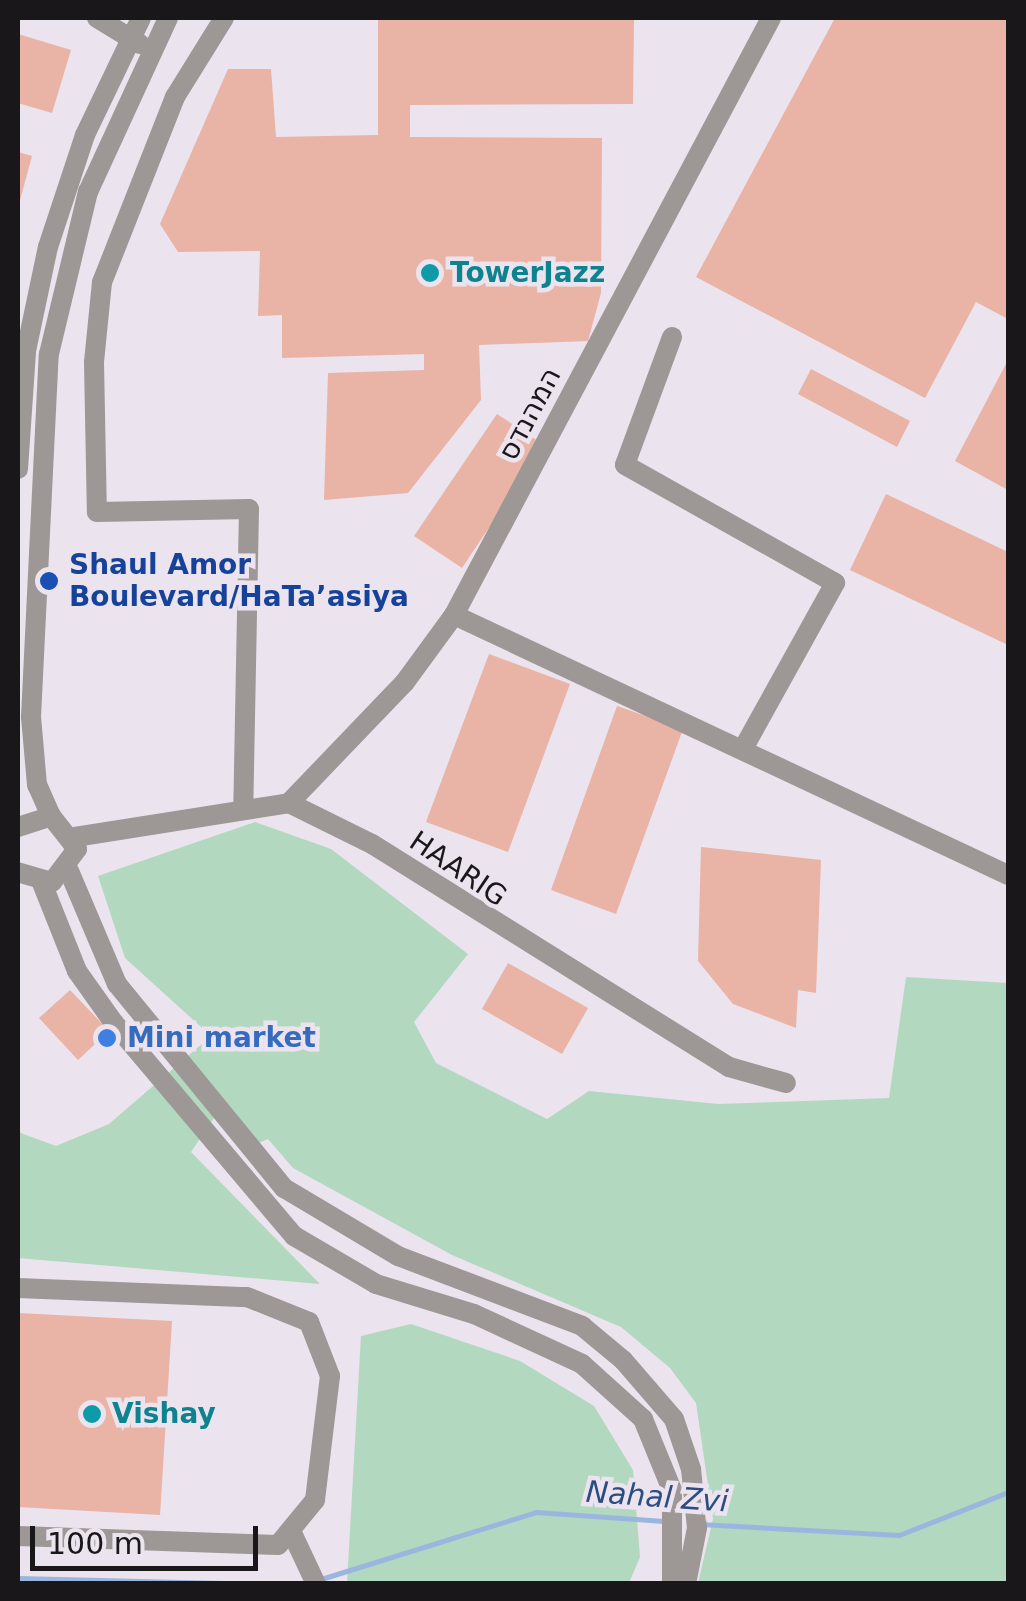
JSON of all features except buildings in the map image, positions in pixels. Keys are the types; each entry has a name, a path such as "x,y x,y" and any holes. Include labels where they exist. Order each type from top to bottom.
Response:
{"street":[{"path":"97,18 150,49"},
{"path":"18,469 26,351 48,247 141,18"},
{"path":"75,837 51,816 37,785 24,683 52,337 88,192 150,49 168,18"},
{"path":"224,18 175,96 102,282 94,362 97,512 248,508 242,808"},
{"name":"המהנדס","path":"290,803 405,682 454,615 771,18"},
{"path":"672,337 625,465 835,583 744,748"},
{"path":"454,615 1008,875"},
{"path":"75,837 290,803"},
{"name":"HAARIG","path":"290,803 372,844 729,1067 786,1083"},
{"path":"18,827 51,816"},
{"path":"75,837 70,871 116,984 284,1188 398,1256 582,1326 623,1360 674,1419 690,1469 697,1528 686,1584"},
{"path":"42,884 70,871"},
{"path":"18,872 42,884 77,971 126,1040 294,1236 376,1284 474,1314 582,1364 643,1419 672,1490 672,1584"},
{"path":"18,1288 247,1297 309,1322 330,1376 315,1500 278,1546 18,1536"},
{"path":"292,1533 316,1584"}],"green space":[{"path":"255,822 331,849 468,954 414,1022 436,1063 547,1119 589,1091 718,1104 889,1098 906,977 1008,983 1008,1583 698,1583 713,1519 696,1403 670,1368 621,1327 452,1255 293,1168 268,1139 259,1143 218,1112 191,1152 320,1284 18,1258 18,1132 56,1146 109,1124 211,1036 125,958 98,876"},
{"path":"411,1324 520,1361 594,1406 633,1470 640,1557 629,1583 347,1583 361,1336"}],"waterway":[{"name":"Nahal Zvi","path":"700,1524 899,1535 1008,1492"},
{"name":"Nahal Zvi","path":"321,1579 536,1512 664,1521"},
{"name":"Nahal Zvi","path":"18,1578 258,1584"}],"place":[{"name":"TowerJazz","path":"430,273"},
{"name":"Shaul Amor Boulevard/HaTa’asiya","path":"49,581"},
{"name":"Mini market","path":"107,1038"},
{"name":"Vishay","path":"92,1414"}]}
